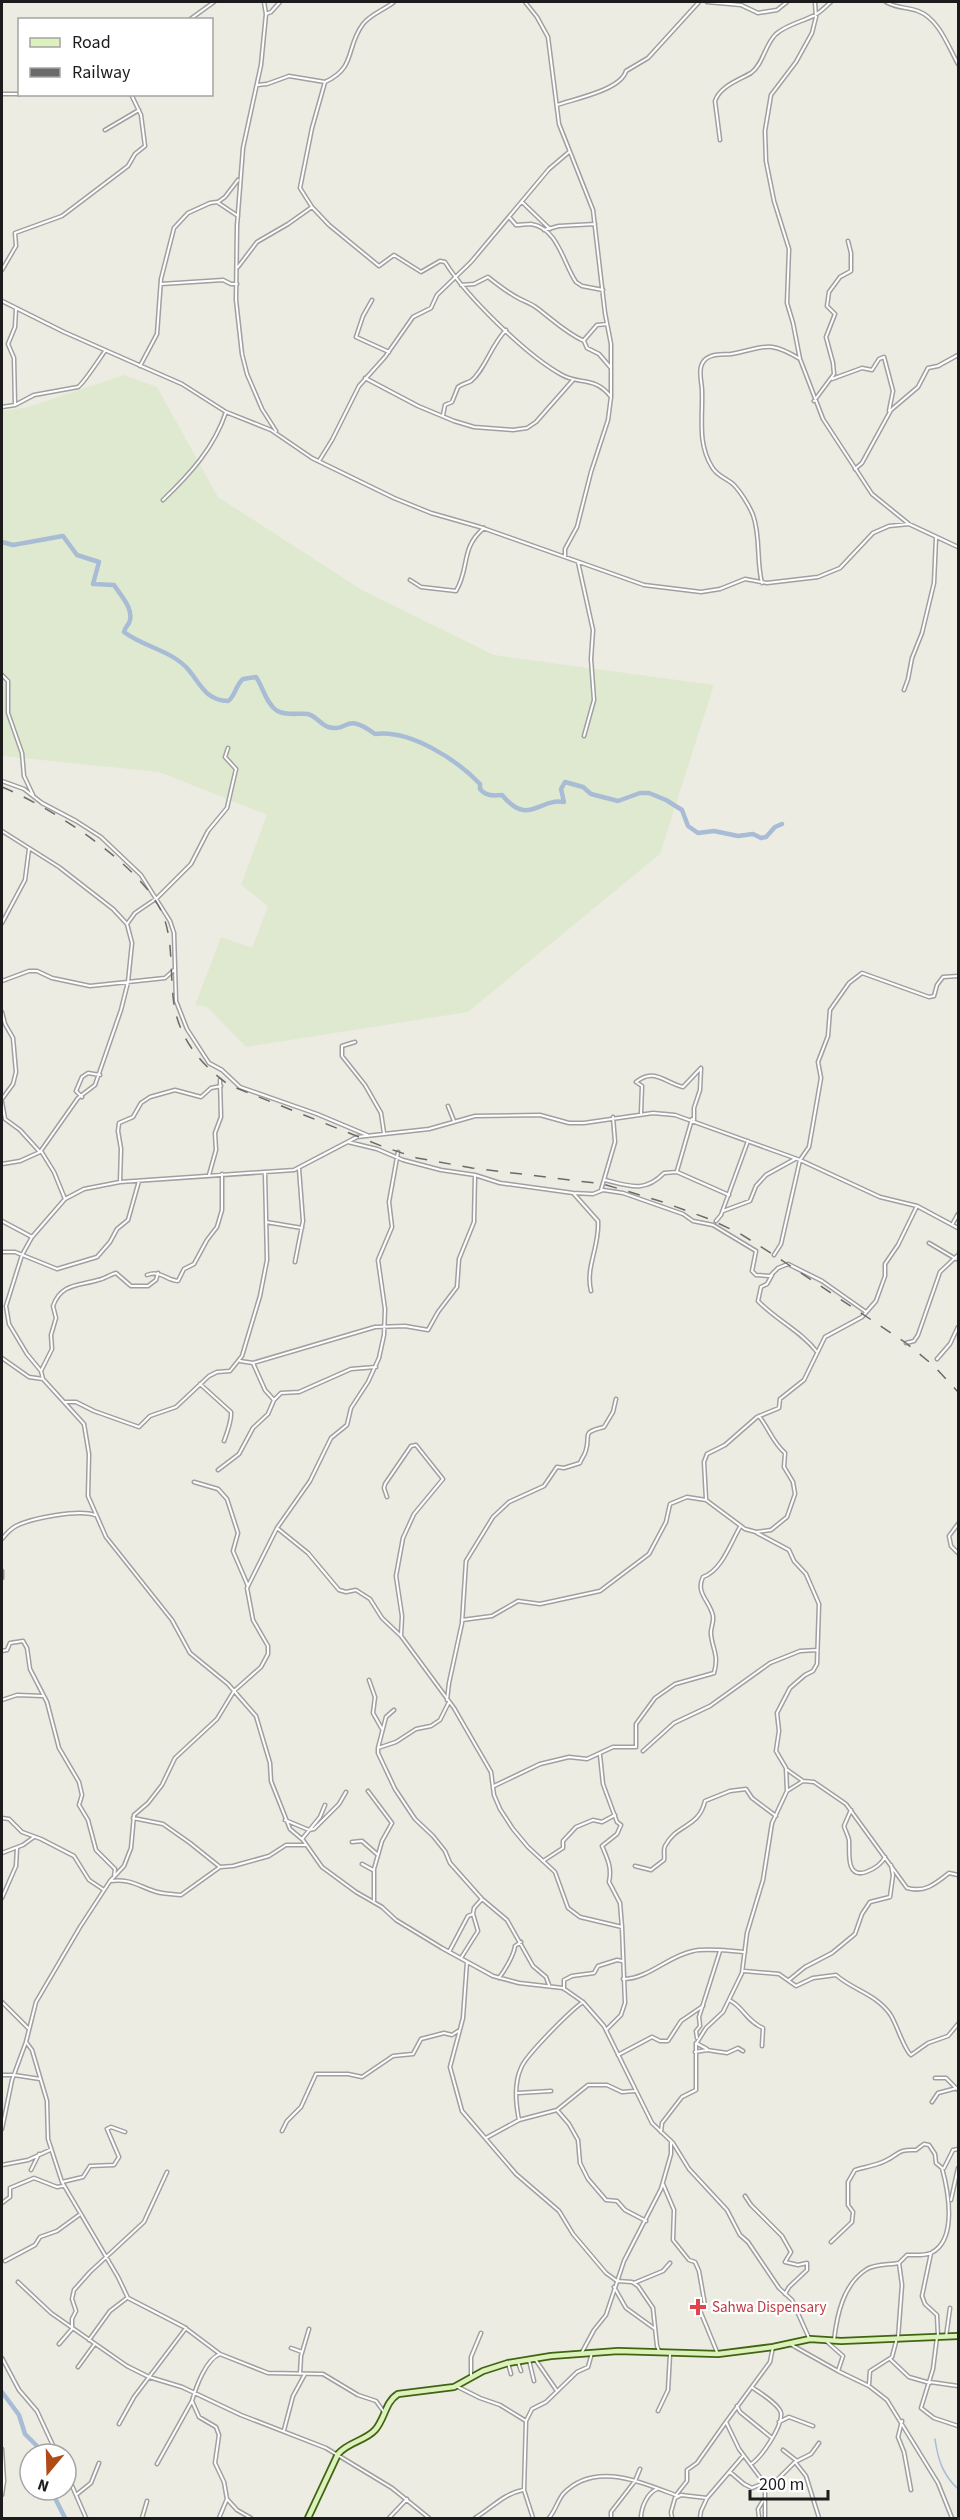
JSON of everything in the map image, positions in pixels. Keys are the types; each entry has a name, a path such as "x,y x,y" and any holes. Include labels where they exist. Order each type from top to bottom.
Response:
{"main road":[{"path":"308,2518 338,2454 347,2446 375,2430 392,2398 398,2394 456,2386 471,2377 508,2363 618,2351 718,2354 773,2347 810,2339 958,2336"}],"street":[{"path":"192,18 214,2"},
{"path":"264,2 266,14 257,85 244,139 240,178 236,306 242,354 248,374 262,409 277,434"},
{"path":"266,14 280,2"},
{"path":"257,85 289,76 325,82 347,66 354,40 367,19 394,2"},
{"path":"525,2 548,36 559,124 590,201 611,344 611,397 608,420 577,524 565,549 559,555"},
{"path":"557,105 600,92 624,76 626,70 646,60 699,2"},
{"path":"708,2 741,5 758,13 777,10 787,2"},
{"path":"815,2 816,15 812,33 796,62 771,95 765,131 766,161 774,201 789,249 787,303 800,359 814,401 828,428 877,498 909,524 958,547"},
{"path":"720,140 716,97 737,80 753,71 778,32 798,21 816,15 831,2"},
{"path":"886,2 895,7 914,10 928,16 942,35 958,64"},
{"path":"325,82 300,188 312,207 329,225 376,265 382,265 395,255 422,273 442,261 446,262 454,278 506,330 541,360 561,375 573,380 585,380 599,386 611,397"},
{"path":"2,94 18,94"},
{"path":"2,270 16,246 14,238 16,233 62,216 128,166 135,154 145,146 139,110 132,96"},
{"path":"105,130 139,110"},
{"path":"319,461 365,378 389,352 413,317 429,310 437,295 510,218 549,169 569,152"},
{"path":"140,366 157,334 160,284 174,228 190,212 225,197 240,178"},
{"path":"217,202 238,216"},
{"path":"522,202 550,229"},
{"path":"237,268 257,242 312,207"},
{"path":"510,218 516,225 531,225 543,230 555,242 576,282 582,286 603,290"},
{"path":"543,230 559,226 595,224"},
{"path":"814,401 831,380 834,368 825,337 835,314 828,309 826,304 830,291 835,287 838,279 851,271 848,241"},
{"path":"465,287 488,277 517,298 537,307 571,335 584,340"},
{"path":"160,284 223,280 237,284"},
{"path":"372,300 363,316 356,337 360,341 389,352"},
{"path":"2,302 105,351 182,384 226,412 277,434 319,461 422,510 484,528 644,585 692,591 720,589 745,579 762,583 800,580 824,575 844,565 873,533 889,526 909,524"},
{"path":"15,405 14,358 8,344 15,327 16,309"},
{"path":"584,340 597,325 607,324"},
{"path":"443,415 445,405 451,403 458,387 471,381 480,371 492,346 506,330"},
{"path":"584,340 586,348 600,355 612,371"},
{"path":"762,583 758,565 759,543 753,514 733,484 717,474 705,451 700,419 702,391 700,368 705,360 713,355 730,354 764,346 779,348 800,359"},
{"path":"2,407 15,405 34,395 78,387 105,351"},
{"path":"889,413 918,387 928,368 938,366 958,355"},
{"path":"831,380 862,368 872,370 879,359 885,357 893,391 889,413 864,459 855,469"},
{"path":"365,378 418,406 474,427 523,429 540,419 559,393 573,380"},
{"path":"163,500 201,460 219,433 226,412"},
{"path":"410,580 421,587 456,591 467,562 470,543 484,528"},
{"path":"904,690 912,658 922,633 934,583 936,537"},
{"path":"565,549 566,557"},
{"path":"578,562 592,616 593,638 591,659 594,700 584,736"},
{"path":"2,675 8,681 8,713 22,753 23,773 34,798"},
{"path":"128,924 135,913 157,898 191,864 208,831 227,808 236,769 225,757 228,748"},
{"path":"2,781 24,789 34,798 106,841 141,875 170,921 174,933 176,1001 187,1029 208,1064 222,1070 240,1087 318,1114 367,1135"},
{"path":"2,831 84,885 128,924 132,943 128,982 121,1010 100,1075 92,1089 82,1097 41,1151 20,1161 2,1164"},
{"path":"2,923 25,880 29,848"},
{"path":"2,981 29,971 37,971 52,978 90,986 165,978 174,970"},
{"path":"774,1255 781,1244 800,1161 809,1147 821,1078 818,1062 828,1036 830,1010 849,983 862,973 931,997 943,977 958,976"},
{"path":"2,1012 5,1024 13,1038 16,1072 13,1084 2,1101 5,1119 41,1151 54,1172 65,1199"},
{"path":"355,1042 342,1046 342,1056 363,1082 378,1108 384,1133"},
{"path":"641,1114 642,1086 636,1082 650,1075 683,1087 701,1068 700,1090 677,1172"},
{"path":"82,1097 76,1091 82,1077 88,1073 100,1075"},
{"path":"208,1175 216,1150 215,1133 221,1118 220,1080"},
{"path":"120,1182 119,1123 133,1117 141,1103 150,1097 175,1090 201,1097 211,1088 221,1086"},
{"path":"448,1106 454,1121"},
{"path":"810,2339 794,2302 779,2288 748,2242 740,2235 727,2210 689,2169 671,2141 652,2123 606,2030 583,2002 564,1989 499,1978 449,1952 396,1920 322,1867 302,1839 290,1829 271,1781 270,1763 259,1723 251,1709 234,1691 190,1653 172,1620 106,1537 87,1493 89,1454 85,1428 81,1420 43,1379 41,1371 27,1354 7,1318 6,1306 22,1255 32,1237 65,1199 84,1189 139,1180 299,1169 357,1137 429,1129 475,1116 540,1115 584,1123 613,1117 661,1113 693,1120 800,1161 880,1197 917,1206 953,1223 958,1228"},
{"path":"601,1190 615,1142 613,1117"},
{"path":"716,1221 723,1211 748,1141"},
{"path":"348,1142 441,1170 474,1175 500,1183 573,1193 593,1194 601,1190 623,1193 683,1214 693,1221 705,1222 720,1228 756,1251 752,1266 752,1271 756,1275 772,1275"},
{"path":"248,1586 277,1528 310,1481 331,1438 347,1425 351,1408 376,1367 381,1350 385,1309 378,1260 392,1227 388,1202 398,1152"},
{"path":"723,1211 750,1201 756,1186 766,1175 795,1159"},
{"path":"294,1262 303,1228 299,1169"},
{"path":"605,1180 644,1186 657,1182 664,1173 677,1172 729,1195"},
{"path":"62,1402 76,1402 94,1412 139,1427 150,1416 176,1407 213,1374 230,1371 240,1361 250,1332 268,1252 265,1173"},
{"path":"147,1275 158,1274 178,1281 184,1269 197,1261 219,1222 222,1210 222,1174"},
{"path":"240,1361 253,1363 283,1353 318,1346 366,1329 408,1327 427,1331 441,1307 455,1291 459,1259 474,1222 474,1175"},
{"path":"2,1252 14,1252 57,1269 99,1256 117,1228 128,1220 139,1180"},
{"path":"573,1193 598,1221 596,1248 588,1278 591,1291"},
{"path":"706,1500 704,1462 707,1454 725,1445 759,1416 779,1408 780,1399 804,1380 825,1337 835,1334 866,1312 879,1296 885,1276 885,1264 898,1245 917,1206"},
{"path":"953,1223 958,1214"},
{"path":"2,1221 32,1237"},
{"path":"266,1222 303,1228"},
{"path":"929,1243 956,1258"},
{"path":"906,1343 914,1341 918,1335 940,1272 958,1255"},
{"path":"818,1352 758,1301 761,1287 767,1284 778,1268 788,1264 798,1268 822,1281 866,1312"},
{"path":"41,1371 52,1349 51,1335 56,1318 53,1306 62,1291 70,1285 99,1280 116,1273 131,1286 148,1286 156,1280 158,1274"},
{"path":"937,1359 950,1344 958,1328"},
{"path":"2,1358 29,1377 43,1379"},
{"path":"253,1363 265,1390 274,1400"},
{"path":"218,1470 239,1454 253,1428 268,1414 274,1400 281,1393 299,1392 351,1369 376,1367"},
{"path":"200,1384 231,1412 231,1420 226,1428 224,1441"},
{"path":"378,1748 396,1742 416,1729 431,1726 440,1720 448,1701 449,1683 462,1620 466,1561 490,1520 509,1502 547,1484 557,1467 564,1468 580,1463 586,1450 587,1435 591,1430 604,1427 613,1412 616,1399"},
{"path":"756,1532 771,1530 788,1517 795,1490 784,1467 785,1453 776,1445 773,1436 759,1416"},
{"path":"387,1497 385,1484 411,1446 416,1445 443,1479 414,1514 403,1538 396,1573 402,1616 401,1636"},
{"path":"2,2129 14,2075 26,2042 35,2005 44,1986 104,1890 119,1872 131,1848 133,1818 162,1785 175,1758 217,1719 234,1691 261,1667 269,1652 253,1620 248,1586 233,1551 238,1533 226,1497 218,1489 194,1482"},
{"path":"462,1620 492,1616 518,1601 540,1604 600,1592 649,1554 666,1522 670,1504 690,1497 706,1500 721,1509 740,1527 756,1532 789,1550 794,1561 806,1574 819,1604 818,1659 815,1669 790,1688 777,1713 779,1731 776,1751 786,1768 803,1781 819,1785 846,1804 891,1863 905,1887 918,1891 939,1881 949,1873 958,1875"},
{"path":"2,1539 14,1527 28,1521 42,1520 64,1513 88,1512 96,1515"},
{"path":"958,1524 949,1536 951,1546 958,1553"},
{"path":"493,1788 499,1782 540,1764 568,1757 587,1759 600,1755 613,1747 637,1746 635,1732 639,1719 655,1698 667,1688 714,1673 717,1655 711,1633 713,1617 701,1593 700,1583 703,1576 710,1574 720,1564 740,1527"},
{"path":"277,1528 308,1553 339,1590 346,1592 356,1590 370,1599 382,1618 401,1636 448,1701 491,1772 493,1788 500,1809 513,1829 558,1876 565,1904 571,1911 579,1917 622,1927"},
{"path":"2,1571 2,1578"},
{"path":"2,1651 7,1650 10,1643 21,1640 25,1642 30,1670 48,1702 58,1748 78,1779 82,1795 79,1805 88,1821 96,1850 119,1872"},
{"path":"643,1751 674,1723 710,1706 770,1663 800,1651 817,1650"},
{"path":"369,1680 375,1697 373,1713 382,1729"},
{"path":"2,1700 17,1695 43,1696"},
{"path":"394,1710 386,1717 378,1748 385,1770 415,1819 433,1836 445,1851 450,1863 482,1899 501,1913 521,1942 533,1966 546,1977 549,1985"},
{"path":"600,1755 603,1784 620,1827 617,1834 602,1846 610,1863 609,1869 612,1873 609,1882 620,1903 624,1934 622,1961 625,2000 623,2011 606,2030"},
{"path":"661,2132 662,2123 682,2097 696,2090 694,2052 697,2042 706,2028 722,2013 743,1971 747,1933 763,1880 776,1816 787,1791 786,1768"},
{"path":"787,1791 803,1781"},
{"path":"635,1866 651,1870 664,1860 664,1846 677,1831 696,1821 705,1801 711,1797 746,1789 752,1798 776,1816"},
{"path":"368,1791 392,1823 382,1841 373,1870 374,1903"},
{"path":"285,1820 309,1830 316,1828 346,1792"},
{"path":"302,1839 326,1805"},
{"path":"851,1810 844,1827 849,1839 851,1867 861,1873 880,1864 885,1857"},
{"path":"543,1861 563,1848 563,1841 576,1827 593,1820 603,1822 615,1815"},
{"path":"2,1818 7,1817 21,1831 74,1856 89,1880 104,1890"},
{"path":"133,1818 163,1824 220,1867"},
{"path":"2,1852 17,1848 34,1837"},
{"path":"352,1842 362,1841 378,1855"},
{"path":"110,1881 127,1881 156,1892 181,1895 220,1867 233,1866 269,1856 286,1845 306,1845"},
{"path":"2,1898 16,1866 17,1848"},
{"path":"789,1980 805,1967 832,1953 855,1934 862,1914 870,1902 890,1897 893,1875 891,1863"},
{"path":"362,1864 373,1870"},
{"path":"114,1877 115,1869"},
{"path":"461,1958 478,1931 473,1914 474,1908 482,1899"},
{"path":"449,1952 468,1916 473,1914"},
{"path":"499,1978 513,1955 515,1946 521,1942"},
{"path":"623,1979 633,1978 665,1961 693,1951 745,1952"},
{"path":"697,2042 696,2030 700,2026 699,2019 720,1951"},
{"path":"564,1989 564,1980 570,1977 594,1973 598,1966 617,1960 622,1961"},
{"path":"467,1962 463,2015 451,2070 462,2111 516,2174 557,2208 573,2234 606,2272 616,2281 634,2283 640,2287 653,2308 657,2346 661,2354"},
{"path":"743,1971 777,1974 796,1986 813,1978 826,1978 834,1975 848,1986 867,1992 891,2015 911,2055 928,2043 948,2036 958,2024"},
{"path":"728,2000 736,2004 751,2022 763,2028 762,2046"},
{"path":"2,2002 28,2028"},
{"path":"519,2120 517,2093 521,2067 558,2024 583,2002"},
{"path":"618,2055 652,2037 660,2041 668,2040 681,2021 703,2006"},
{"path":"282,2131 287,2121 302,2107 316,2074 363,2077 393,2056 413,2054 421,2039 444,2033 452,2035 458,2031"},
{"path":"26,2042 32,2050 47,2101 46,2122 50,2150 62,2184 118,2277 128,2298 186,2328 220,2354 268,2373 325,2375 358,2395 376,2401 384,2412"},
{"path":"697,2042 709,2050"},
{"path":"694,2052 709,2050 727,2053 738,2048 743,2051"},
{"path":"2,2075 41,2080"},
{"path":"935,2078 946,2078 958,2089"},
{"path":"486,2138 519,2120 557,2110 581,2090 593,2084 608,2085 622,2092 635,2091"},
{"path":"932,2102 939,2093 958,2089"},
{"path":"517,2093 551,2091"},
{"path":"557,2110 569,2124 578,2140 580,2163 594,2189 606,2200 617,2201 625,2210 646,2221"},
{"path":"2,2203 10,2197 10,2188 34,2178 57,2187 83,2177 90,2166 114,2165 119,2157 107,2129 111,2127 125,2132"},
{"path":"581,2354 594,2330 606,2316 626,2256 663,2184 671,2154 671,2141"},
{"path":"831,2242 852,2222 853,2212 848,2205 848,2182 855,2170 886,2161 906,2148 916,2150 926,2144 934,2152 937,2164 943,2170"},
{"path":"950,2202 945,2190 943,2170 952,2150 958,2149"},
{"path":"2,2164 28,2160 50,2150"},
{"path":"31,2170 39,2154"},
{"path":"834,2340 838,2311 858,2277 874,2266 899,2263 907,2255 931,2253 939,2246 945,2235 958,2168"},
{"path":"59,2344 73,2327 72,2319 76,2311 72,2299 74,2290 144,2222 167,2172"},
{"path":"663,2184 674,2210 673,2240 689,2260 695,2262 705,2305"},
{"path":"745,2196 784,2238 791,2252 785,2262 798,2265 807,2263 807,2270 785,2294"},
{"path":"5,2261 35,2245 40,2237 57,2231 79,2215"},
{"path":"931,2253 922,2296 925,2304 937,2315 937,2337 930,2383 922,2400 922,2411 934,2418 958,2426"},
{"path":"634,2283 665,2269 670,2263"},
{"path":"869,2386 868,2374 871,2369 891,2359 898,2338 902,2285 899,2263"},
{"path":"18,2282 51,2313 127,2366 149,2377 195,2392 241,2415 284,2430 338,2454 407,2499 429,2518"},
{"path":"614,2287 626,2308 655,2329"},
{"path":"89,2340 115,2306 128,2298"},
{"path":"946,2337 950,2308"},
{"path":"701,2313 718,2354"},
{"path":"119,2424 134,2397 186,2328"},
{"path":"300,2374 302,2352 309,2329"},
{"path":"471,2377 471,2357 481,2333"},
{"path":"825,2339 834,2350 843,2356 838,2371"},
{"path":"790,2344 869,2386 887,2400 938,2483 952,2518"},
{"path":"78,2367 94,2345"},
{"path":"672,2518 672,2504 687,2481 687,2470 699,2460 737,2406 753,2388 770,2362 773,2347"},
{"path":"291,2348 302,2352"},
{"path":"533,2518 524,2490 526,2421 532,2409 546,2402 577,2372 589,2366 592,2353"},
{"path":"157,2464 214,2358 220,2354"},
{"path":"658,2411 668,2390 670,2354"},
{"path":"2,2358 19,2390 37,2411 51,2442"},
{"path":"532,2359 557,2391"},
{"path":"532,2359 534,2381"},
{"path":"891,2359 909,2377 930,2383 958,2386"},
{"path":"518,2361 521,2371"},
{"path":"508,2363 511,2374"},
{"path":"284,2430 293,2396 305,2374"},
{"path":"456,2386 502,2406 526,2421"},
{"path":"751,2464 762,2456 772,2438 779,2422 780,2411 753,2388"},
{"path":"192,2401 199,2417 216,2427 219,2435 214,2463 224,2482 227,2499 237,2510 251,2518"},
{"path":"737,2406 740,2412 772,2438"},
{"path":"779,2422 789,2417 813,2426"},
{"path":"902,2421 898,2436 904,2452 911,2490"},
{"path":"726,2422 743,2456 765,2483 765,2518"},
{"path":"730,2472 744,2484 753,2488 778,2479 796,2462 811,2454 819,2443"},
{"path":"2,2449 4,2481 2,2494"},
{"path":"783,2450 806,2476 819,2518"},
{"path":"700,2518 707,2498 743,2456"},
{"path":"78,2493 91,2483 99,2463"},
{"path":"611,2518 611,2512 635,2481 640,2469"},
{"path":"549,2518 562,2495 586,2479 617,2476 677,2495 707,2498"},
{"path":"640,2518 652,2491 657,2489"},
{"path":"475,2518 489,2511 506,2495 524,2490"},
{"path":"759,2518 758,2510 765,2498"},
{"path":"219,2518 227,2499"},
{"path":"388,2518 407,2499"},
{"path":"78,2500 86,2518"},
{"path":"142,2518 147,2500"}],"green space":[{"path":"124,375 157,387 218,497 362,590 494,655 714,685 660,854 468,1012 246,1047 207,1007 195,1005 221,937 252,948 268,906 241,885 267,815 159,772 2,756 2,411 28,407"}],"waterway":[{"path":"2,542 13,545 63,536 77,555 99,562 93,584 114,585 123,598 130,613 129,623 124,632 179,661 214,698 228,701 243,679 256,677 270,703 279,712 308,714 328,727 335,728 352,723 365,727 375,734 403,736 418,741 459,765 480,784 480,789 485,793 502,795 519,809 527,810 555,802 564,802 561,789 565,782 583,787 591,794 618,801 640,793 649,793 682,810 688,826 698,833 714,831 738,836 753,834 761,838 766,837 775,827 782,824"},
{"path":"2,2392 19,2415 25,2434 33,2442"},
{"path":"935,2439 942,2467 958,2489"},
{"path":"57,2502 65,2518"}],"railway":[{"path":"2,787 44,808 93,840 116,858 153,896 166,925 171,955 173,996 179,1023 198,1057 229,1085 417,1158 472,1168 603,1184 709,1219 739,1233 774,1255 906,1343 933,1365 958,1392"}],"place":[{"name":"Sahwa Dispensary","path":"698,2307"}]}
